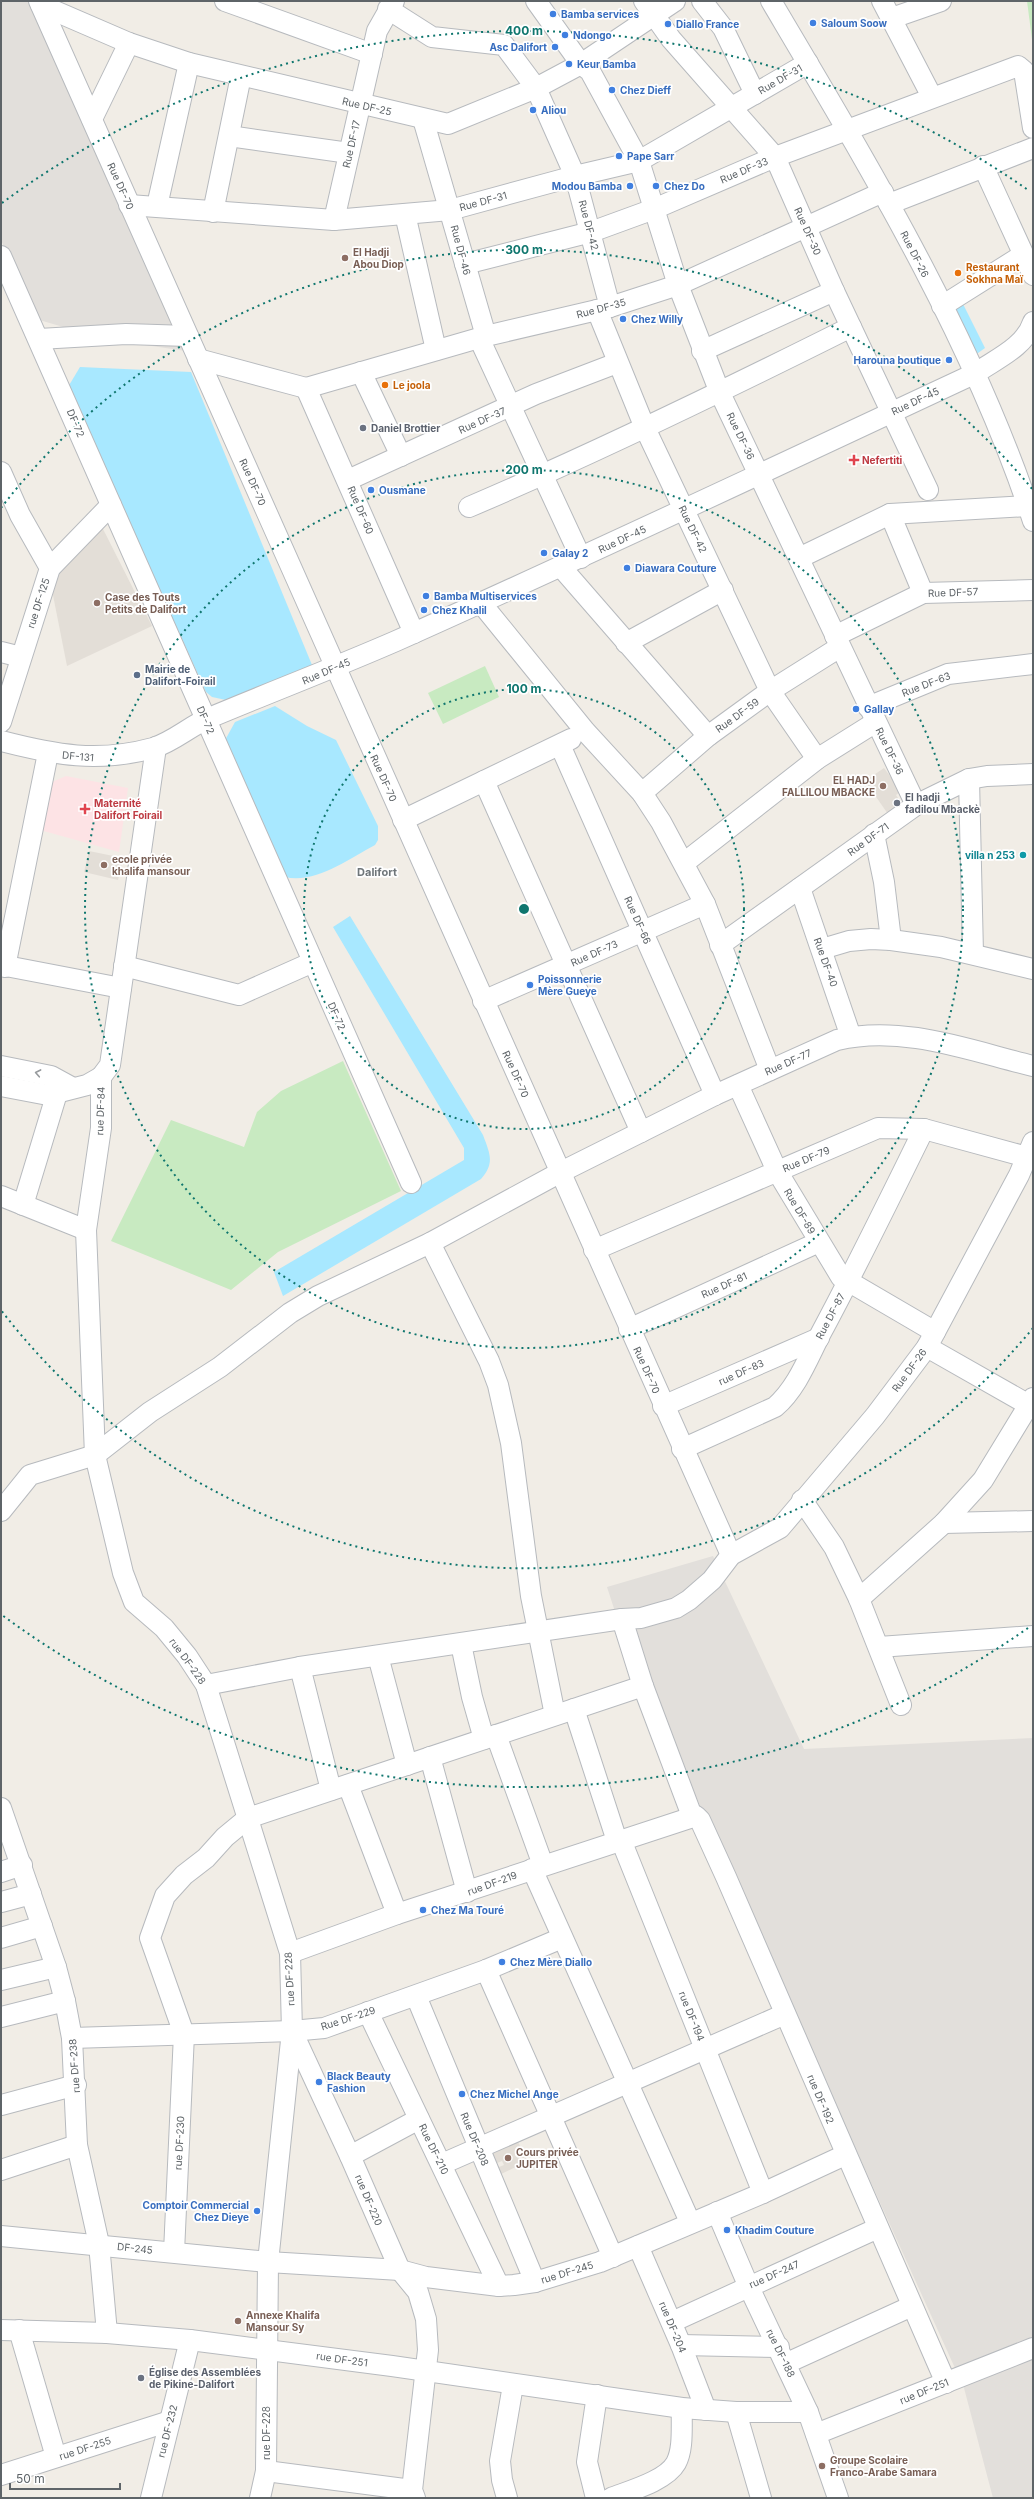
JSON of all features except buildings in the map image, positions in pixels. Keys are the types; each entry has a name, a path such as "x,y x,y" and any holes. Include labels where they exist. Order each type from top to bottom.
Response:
{"street":[{"path":"225,1 372,54"},
{"name":"Rue DF-36","path":"536,1 580,64 590,71 639,161 678,284 702,351 720,393 916,805"},
{"name":"Rue DF-25","path":"40,3 129,43 189,63 448,124 536,88 580,64 649,7 675,1"},
{"path":"702,1 723,28 755,94"},
{"name":"Rue DF-26","path":"771,1 886,198 976,373 1030,513"},
{"path":"882,1 932,97"},
{"path":"892,18 941,1"},
{"name":"Rue DF-70","path":"40,3 559,1173 731,1555"},
{"name":"Rue DF-17","path":"334,220 377,31 391,5"},
{"name":"Rue DF-42","path":"391,5 432,37 504,45 536,88 576,176 591,232 603,309 617,363 645,428 770,691 817,759"},
{"name":"Rue DF-30","path":"649,7 671,39 775,157 834,291 928,490"},
{"path":"92,119 129,43"},
{"path":"157,206 189,63"},
{"name":"Rue DF-31","path":"130,205 334,220 450,210 576,176 639,161 808,64"},
{"name":"Rue DF-33","path":"465,264 591,232 654,209 775,157 847,129 1021,66 1024,71 1033,128"},
{"path":"213,212 241,76"},
{"name":"Rue DF-46","path":"423,119 465,264 482,337 510,407 581,558"},
{"path":"229,136 349,153"},
{"name":"Rue DF-35","path":"306,388 482,337 603,309 678,284 806,226 1033,148"},
{"path":"983,166 1033,275"},
{"path":"405,214 436,350"},
{"path":"942,306 1023,255"},
{"name":"DF-72","path":"1,256 411,1183"},
{"path":"702,351 834,291"},
{"name":"Rue DF-45","path":"156,747 206,720 335,668 581,558 760,476 976,373 1018,345 1027,335 1033,322"},
{"path":"468,507 542,476 720,393 851,327"},
{"path":"39,339 126,334 188,336"},
{"path":"198,359 306,388"},
{"name":"Rue DF-37","path":"348,480 547,390 617,363"},
{"path":"361,372 401,456"},
{"name":"Rue DF-60","path":"306,388 348,480 414,633"},
{"path":"1,472 20,515 50,568"},
{"name":"rue DF-125","path":"1,722 50,568 111,505"},
{"path":"799,558 890,514 1030,513"},
{"path":"890,514 924,593"},
{"path":"561,567 708,736"},
{"path":"626,643 723,590"},
{"name":"Rue DF-57","path":"838,642 924,593 1033,590"},
{"path":"481,603 585,731 642,793 661,822 684,863 704,904 770,1070"},
{"name":"Rue DF-59","path":"642,793 708,736 838,642"},
{"path":"1,652 22,657"},
{"name":"Rue DF-63","path":"684,863 872,714 948,674 1033,664"},
{"path":"403,820 560,745 585,731"},
{"name":"DF-131","path":"1,741 48,753 100,757 156,747"},
{"name":"Rue DF-66","path":"560,745 715,1095"},
{"name":"rue DF-84","path":"95,1455 86,1230 101,1128 101,1077 110,1065 156,747"},
{"path":"48,753 8,922 3,966 121,988"},
{"name":"Rue DF-71","path":"720,945 916,805 969,779 987,776 1033,774"},
{"path":"969,779 973,954"},
{"path":"484,781 641,1132"},
{"path":"874,834 884,882 891,940"},
{"name":"Rue DF-40","path":"800,888 851,1037"},
{"name":"Rue DF-73","path":"483,1001 704,904"},
{"path":"822,949 849,941 871,938 973,954 1033,969"},
{"path":"124,966 239,995 313,962"},
{"name":"Rue DF-77","path":"95,1455 150,1412 220,1367 290,1313 318,1296 430,1243 559,1173 715,1095 837,1040 851,1037 926,1040 1033,1066"},
{"path":"1,1066 51,1076 65,1090"},
{"path":"1,1086 48,1095 87,1085 101,1077"},
{"name":"Rue DF-89","path":"738,1085 777,1171 819,1242 842,1277"},
{"path":"23,1205 65,1090"},
{"name":"Rue DF-79","path":"594,1250 878,1128 924,1130 1030,1150"},
{"name":"Rue DF-87","path":"682,1449 775,1407 784,1399 795,1382 818,1338 842,1277 924,1130"},
{"name":"Rue DF-26","path":"731,1555 780,1528 802,1500 875,1416 931,1340 1026,1177 1030,1150"},
{"path":"1,1196 86,1230"},
{"name":"Rue DF-81","path":"629,1329 819,1242"},
{"path":"430,1243 489,1361 498,1385 511,1443 531,1596 555,1715"},
{"path":"842,1277 931,1340 1031,1402 983,1480 944,1523 859,1599"},
{"name":"rue DF-83","path":"663,1406 818,1338"},
{"path":"1,1511 30,1475 95,1455"},
{"name":"rue DF-228","path":"95,1455 122,1573 134,1602 164,1628 187,1656 206,1685 290,1953 292,2031 268,2262 266,2471 260,2498"},
{"path":"802,1500 834,1547 859,1599 902,1705"},
{"path":"944,1523 1033,1521"},
{"path":"206,1685 300,1667 539,1633 622,1618 642,1618 676,1608 689,1600 712,1580 731,1555"},
{"name":"rue DF-192","path":"622,1618 643,1686 694,1816 700,1820 726,1877 786,2014 845,2155 946,2382"},
{"path":"879,1647 1033,1636"},
{"path":"461,1644 472,1698 490,1737 562,1938 629,2082 690,2222"},
{"path":"378,1656 407,1765"},
{"path":"300,1667 339,1787 397,1914"},
{"path":"184,2034 150,1938 156,1917 165,1896 184,1875 206,1858 225,1837 248,1818 643,1686"},
{"name":"rue DF-194","path":"574,1709 619,1841 706,2049 763,2192"},
{"path":"430,1757 467,1892"},
{"name":"rue DF-238","path":"1,1808 32,1894 56,1967 65,2001 72,2038 76,2085 77,2145 99,2244 107,2333"},
{"name":"rue DF-219","path":"290,1953 397,1914 694,1816"},
{"path":"1,1872 22,1865"},
{"path":"1,1902 32,1894"},
{"path":"1,1938 42,1926"},
{"name":"Rue DF-229","path":"72,2038 292,2031 324,2028 486,1970 562,1938"},
{"path":"1,1980 56,1967"},
{"path":"486,1970 613,2257"},
{"name":"Rue DF-208","path":"416,1996 534,2282"},
{"path":"1,2017 65,2001"},
{"name":"Rue DF-210","path":"368,2012 499,2286"},
{"path":"442,2164 786,2014"},
{"name":"rue DF-220","path":"292,2031 350,2156 400,2270 418,2292 426,2319 429,2335 427,2372 414,2494"},
{"name":"rue DF-230","path":"174,2252 184,2034"},
{"path":"1,2105 76,2085"},
{"path":"350,2156 419,2120"},
{"path":"2,2165 77,2145"},
{"name":"rue DF-245","path":"268,2262 400,2270 426,2277 499,2286 534,2282 613,2257 845,2155"},
{"name":"rue DF-188","path":"717,2212 748,2285 783,2355 808,2412 838,2498"},
{"name":"rue DF-247","path":"672,2322 748,2285 878,2228"},
{"name":"DF-245","path":"1,2236 99,2244 268,2262"},
{"name":"rue DF-204","path":"638,2246 672,2322 706,2410"},
{"path":"681,2345 783,2355 912,2306"},
{"path":"10,2330 56,2457"},
{"name":"rue DF-251","path":"10,2330 107,2333 190,2340 266,2349 682,2408 736,2412 808,2412"},
{"name":"rue DF-232","path":"151,2498 190,2340"},
{"name":"rue DF-251","path":"816,2434 1033,2348"},
{"path":"507,2498 502,2480 500,2460 513,2385"},
{"path":"596,2498 587,2462 597,2395"},
{"path":"611,2498 645,2485 669,2472 676,2463 680,2449 682,2408"},
{"path":"736,2412 761,2498"},
{"name":"rue DF-255","path":"1,2475 170,2421"},
{"path":"266,2471 361,2491 414,2494"}],"shaded area":[{"path":"1,1 32,1 186,351 104,339 36,319 1,240"},
{"name":"Case des Touts Petits de Dalifort","path":"102,527 152,626 67,666 50,580"},
{"name":"EL HADJ FALLILOU MBACKE","path":"884,768 901,791 896,795 902,804 888,814 865,781"},
{"name":"Maternité Dalifort Foirail","path":"66,776 128,788 119,852 40,830 52,782"},
{"name":"ecole privée khalifa mansour","path":"89,851 123,858 118,880 84,872"},
{"path":"713,1556 804,1749 1033,1738 1033,2498 993,2498 964,2388 694,1792 672,1787 607,1587"},
{"name":"Cours privée JUPITER","path":"518,2142 528,2161 497,2176 494,2169 504,2165 502,2161 492,2165 488,2156"}],"green space":[{"path":"1027,1 1033,1 1033,47"},
{"path":"485,666 499,697 443,724 428,693"},
{"path":"343,1061 401,1191 278,1252 231,1290 111,1241 171,1120 244,1147 257,1112 281,1091"}],"water":[{"path":"949,292 959,296 985,348 971,358"},
{"path":"80,367 191,372 312,665 226,700 212,697 206,692 68,387"},
{"path":"275,706 307,726 336,740 378,826 378,840 375,845 332,869 308,877 285,877 224,742 235,722"},
{"path":"350,916 483,1135 489,1153 490,1163 481,1179 283,1296 274,1272 464,1160 464,1148 333,927"}],"place":[{"name":"Bamba services","path":"553,14"},
{"name":"Saloum Soow","path":"813,23"},
{"name":"Diallo France","path":"668,24"},
{"name":"Ndongo","path":"565,35"},
{"name":"Asc Dalifort","path":"555,47"},
{"name":"Keur Bamba","path":"569,64"},
{"name":"Chez Dieff","path":"612,90"},
{"name":"Aliou","path":"533,110"},
{"name":"Pape Sarr","path":"619,156"},
{"name":"Modou Bamba","path":"630,186"},
{"name":"Chez Do","path":"656,186"},
{"name":"El Hadji Abou Diop","path":"345,258"},
{"name":"Restaurant Sokhna Maï","path":"958,273"},
{"name":"Chez Willy","path":"623,319"},
{"name":"Harouna boutique","path":"949,360"},
{"name":"Le joola","path":"385,385"},
{"name":"Daniel Brottier","path":"363,428"},
{"name":"Nefertiti","path":"854,460"},
{"name":"Ousmane","path":"371,490"},
{"name":"Galay 2","path":"544,553"},
{"name":"Diawara Couture","path":"627,568"},
{"name":"Bamba Multiservices","path":"426,596"},
{"name":"Case des Touts Petits de Dalifort","path":"97,603"},
{"name":"Chez Khalil","path":"424,610"},
{"name":"Mairie de Dalifort-Foirail","path":"137,675"},
{"name":"Gallay","path":"856,709"},
{"name":"EL HADJ FALLILOU MBACKE","path":"883,786"},
{"name":"El hadji fadilou Mbackè","path":"897,803"},
{"name":"Maternité Dalifort Foirail","path":"85,809"},
{"name":"villa n 253","path":"1023,855"},
{"name":"ecole privée khalifa mansour","path":"104,865"},
{"name":"Poissonnerie Mère Gueye","path":"530,985"},
{"name":"Chez Ma Touré","path":"423,1910"},
{"name":"Chez Mère Diallo","path":"502,1962"},
{"name":"Black Beauty Fashion","path":"319,2082"},
{"name":"Chez Michel Ange","path":"462,2094"},
{"name":"Cours privée JUPITER","path":"508,2158"},
{"name":"Comptoir Commercial Chez Dieye","path":"257,2211"},
{"name":"Khadim Couture","path":"727,2230"},
{"name":"Annexe Khalifa Mansour Sy","path":"238,2321"},
{"name":"Église des Assemblées de Pikine-Dalifort","path":"141,2378"},
{"name":"Groupe Scolaire Franco-Arabe Samara","path":"822,2466"}],"district":[{"name":"Dalifort","path":"377,872"}]}
